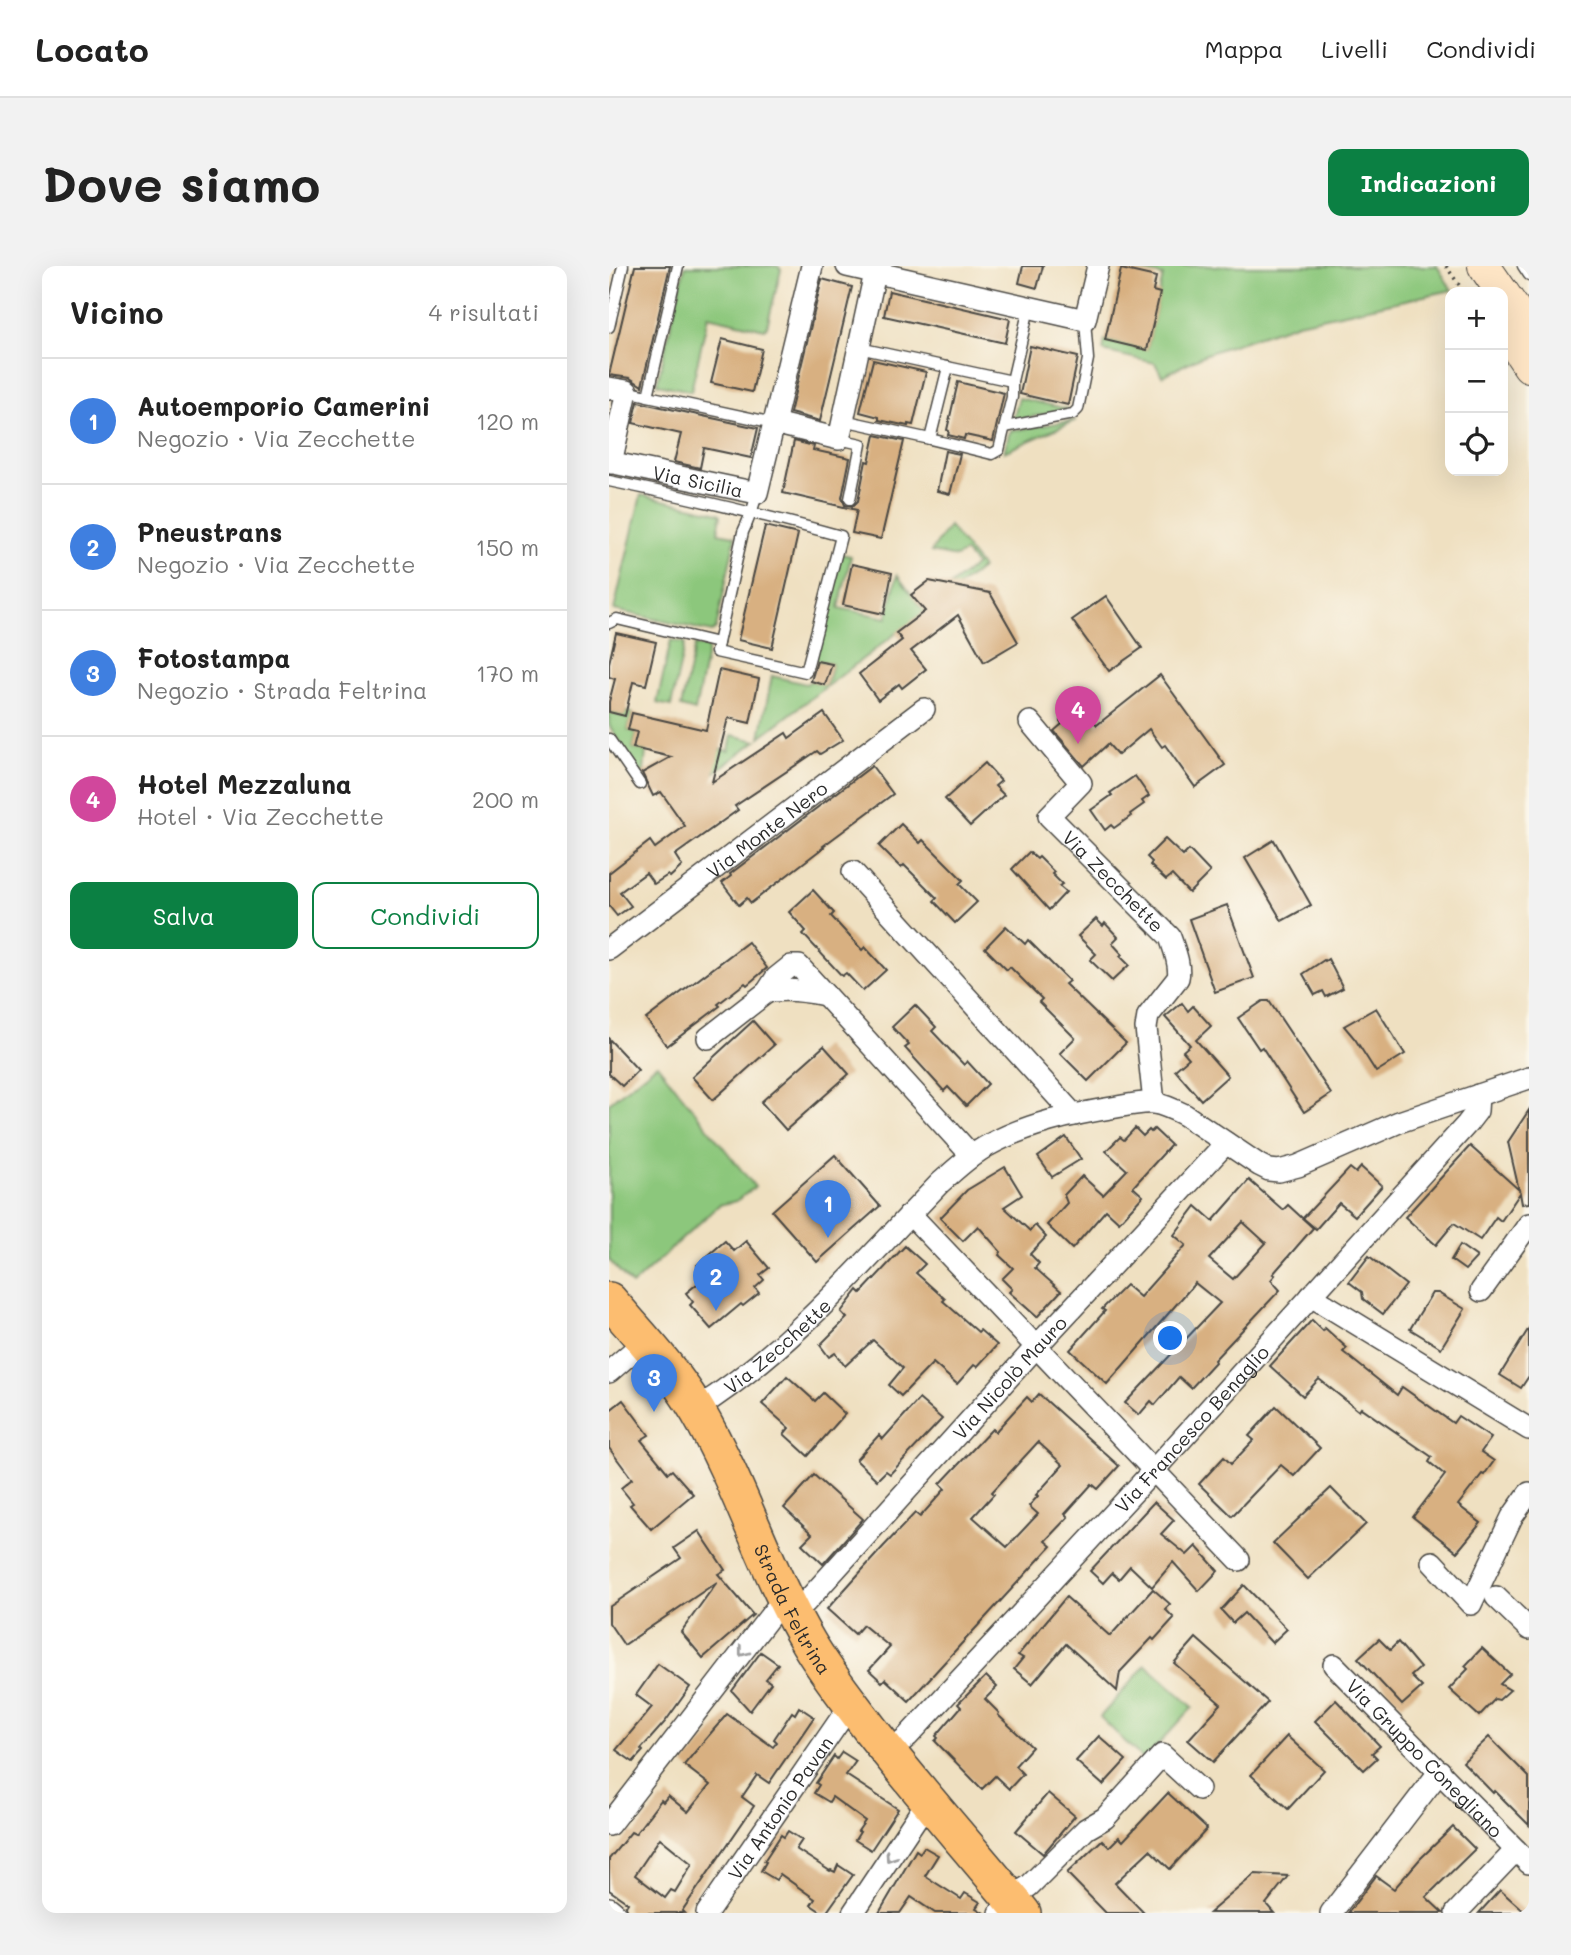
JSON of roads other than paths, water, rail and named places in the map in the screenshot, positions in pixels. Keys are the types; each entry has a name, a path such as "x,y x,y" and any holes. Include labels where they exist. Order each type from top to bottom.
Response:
{"main road":[{"path":"1461,266 1476,287"},
{"path":"1484,266 1499,287"},
{"path":"1508,300 1529,331"},
{"path":"1508,334 1529,366"},
{"name":"Strada Feltrina","path":"609,1300 672,1374 696,1409 721,1455 789,1606 827,1673 1011,1908"}],"street":[{"name":"Via Sicilia","path":"618,390 610,469 754,503 812,266"},
{"path":"847,266 876,273 908,273 1029,308 1085,320 1098,266"},
{"path":"774,423 841,429 876,273"},
{"name":"Via Monte Nero","path":"609,948 923,709"},
{"name":"Via Zecchette","path":"1030,722 1081,783 1049,816 1170,937 1173,945 1178,978 1148,1016 1146,1028 1154,1103"},
{"path":"853,872 1074,1115"},
{"path":"708,1038 767,992 776,978 791,966 799,966 972,1156"},
{"name":"Via Zecchette","path":"696,1409 714,1398 793,1335 940,1183 984,1147 1018,1132 1074,1115 1154,1103 1178,1112 1259,1166 1269,1170 1288,1169 1399,1122 1529,1078"},
{"name":"Via Francesco Benaglio","path":"889,1752 908,1735 1153,1471 1467,1124 1477,1111 1478,1095"},
{"name":"Via Nicolò Mauro","path":"609,1825 789,1606 806,1602 1226,1143"},
{"path":"910,1214 1240,1560"},
{"path":"1481,1291 1529,1224"},
{"path":"1311,1296 1529,1429"},
{"path":"609,1372 645,1341"},
{"path":"1431,1562 1471,1604 1512,1517 1529,1493"},
{"path":"1496,1597 1529,1629"},
{"name":"Via Gruppo Conegliano","path":"1334,1665 1523,1856 1456,1913"},
{"name":"Via Antonio Pavan","path":"707,1913 851,1704"},
{"name":"Strada Feltrina","path":"1011,1908 1086,1829 1105,1818 1162,1755 1199,1789"},
{"path":"1331,1913 1440,1771"},
{"path":"853,1913 927,1802"},
{"path":"609,1908 615,1913"}],"lane":[{"path":"609,327 623,266"},
{"path":"648,396 678,266"},
{"path":"1523,266 1529,275"},
{"path":"841,429 930,439 992,454 999,450 1029,308"},
{"path":"1005,427 1073,414 1078,409 1088,359 1085,320"},
{"path":"859,348 1012,381"},
{"path":"930,439 948,367"},
{"name":"Via Sicilia","path":"618,390 774,423"},
{"path":"841,429 861,444 850,499"},
{"path":"754,503 841,536 806,672 716,652 743,532 754,503"},
{"path":"609,623 617,619 718,643"},
{"path":"609,739 640,784"}],"place":[{"name":"Hotel Mezzaluna","path":"1078,744"},
{"name":"Autoemporio Camerini","path":"828,1238"},
{"name":"Pneustrans","path":"716,1311"},
{"name":"Fotostampa","path":"654,1412"}]}
